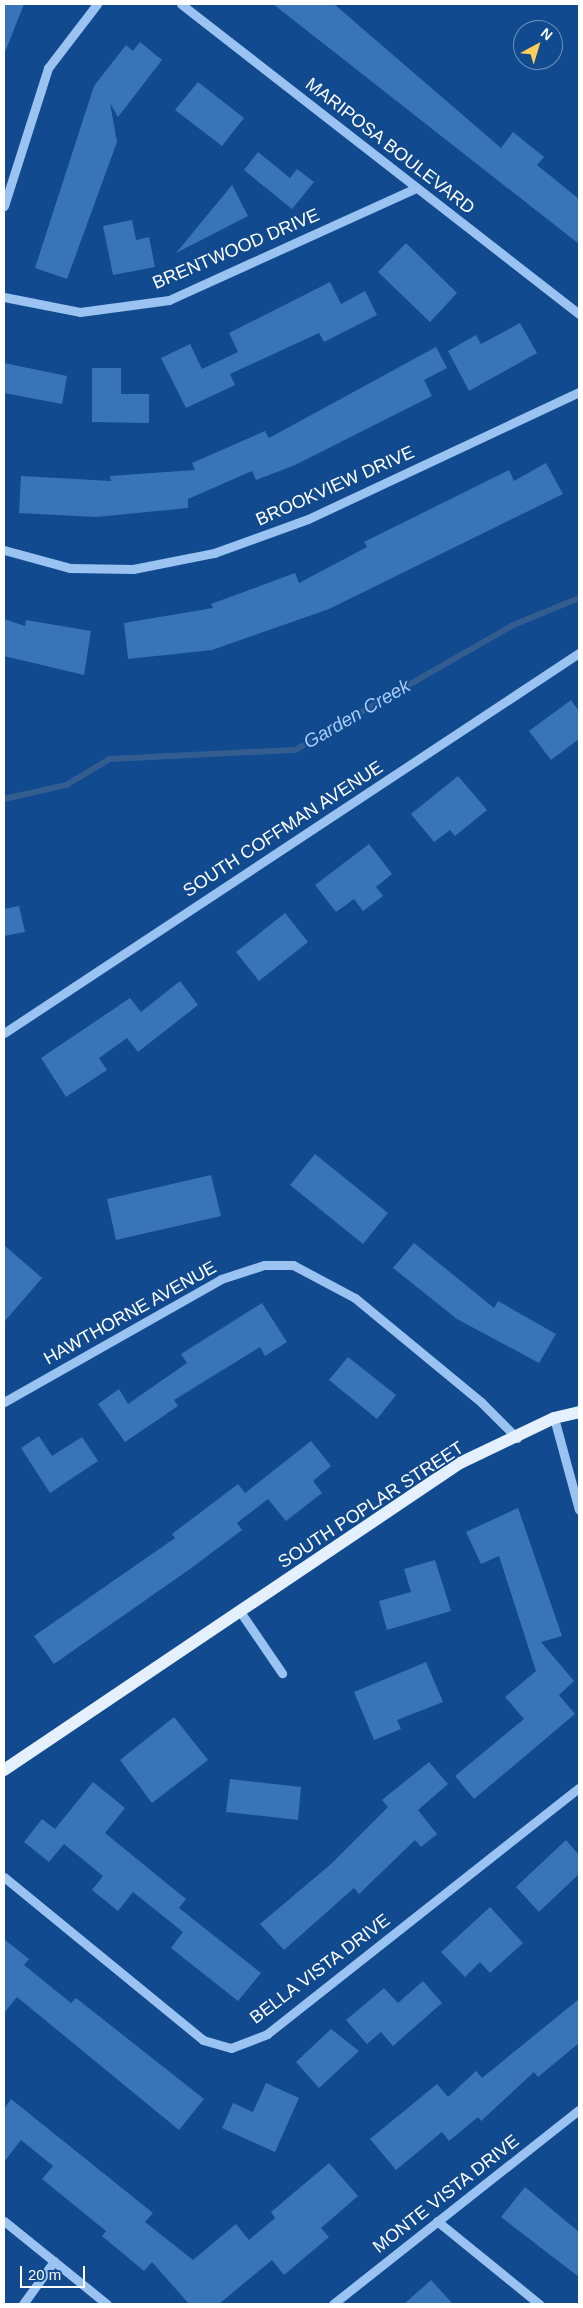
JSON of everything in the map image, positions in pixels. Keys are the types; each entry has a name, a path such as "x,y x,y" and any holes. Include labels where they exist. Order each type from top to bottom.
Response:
{"main road":[{"name":"SOUTH POPLAR STREET","path":"4,1770 241,1613 460,1463 517,1438 554,1418 579,1412"}],"street":[{"path":"4,206 48,68 97,4"},
{"name":"MARIPOSA BOULEVARD","path":"181,4 579,314"},
{"name":"BRENTWOOD DRIVE","path":"4,297 80,312 169,300 416,188"},
{"name":"BROOKVIEW DRIVE","path":"4,550 70,568 133,569 214,552 308,519 579,392"},
{"name":"SOUTH COFFMAN AVENUE","path":"4,1032 579,653"},
{"name":"HAWTHORNE AVENUE","path":"4,1402 221,1278 264,1265 293,1265 354,1298 482,1402 517,1438"},
{"path":"554,1418 579,1510"},
{"path":"241,1613 282,1672"},
{"name":"BELLA VISTA DRIVE","path":"4,1877 203,2040 231,2048 267,2034 579,1788"},
{"name":"MONTE VISTA DRIVE","path":"333,2304 579,2110"},
{"path":"4,2220 107,2304"},
{"path":"438,2221 539,2304"},
{"path":"23,2304 54,2261"}],"building":[{"path":"4,4 24,4 5,52 4,52"},
{"path":"273,4 334,4 501,148 513,132 544,157 537,165 579,199 579,244"},
{"path":"140,42 162,60 118,117 110,103 117,142 67,279 35,268 94,86 126,45 133,51"},
{"path":"198,82 244,118 222,146 175,110"},
{"path":"258,152 290,178 297,169 314,182 292,209 244,170"},
{"path":"232,185 248,216 176,253"},
{"path":"132,220 136,240 149,237 155,267 113,275 103,226"},
{"path":"406,243 457,293 430,322 378,272"},
{"path":"330,282 341,304 365,291 377,315 324,342 319,333 230,374 235,385 186,408 161,358 190,344 202,369 238,352 229,333"},
{"path":"520,323 537,353 469,391 448,351 476,335 481,344"},
{"path":"436,347 447,368 424,380 432,396 295,465 256,480 252,471 188,499 188,508 96,517 19,513 21,476 111,481 110,476 195,470 192,463 265,431 269,438"},
{"path":"4,363 67,376 62,404 4,393"},
{"path":"92,368 121,368 121,394 149,394 149,423 92,422"},
{"path":"546,463 563,494 329,609 212,650 128,659 124,623 213,608 211,604 295,573 299,583 367,547 364,542 509,470 514,481"},
{"path":"4,619 25,626 26,620 91,631 84,675 4,656"},
{"path":"571,700 579,711 579,739 551,760 529,731"},
{"path":"458,776 487,810 455,836 450,830 434,842 411,814"},
{"path":"369,844 392,874 376,887 383,896 363,911 354,899 336,912 315,885"},
{"path":"19,906 25,932 4,936 4,909"},
{"path":"285,913 308,942 259,981 236,952"},
{"path":"180,981 198,1005 138,1052 127,1038 99,1058 107,1070 66,1097 41,1058 130,998 141,1012"},
{"path":"315,1154 388,1213 363,1244 290,1185"},
{"path":"211,1175 221,1216 116,1240 107,1199"},
{"path":"414,1243 494,1308 498,1301 556,1334 539,1363 457,1319 393,1268"},
{"path":"4,1245 42,1278 4,1322"},
{"path":"262,1303 287,1342 265,1356 260,1347 174,1400 178,1406 125,1442 98,1404 119,1389 128,1404 187,1363 181,1354"},
{"path":"348,1357 396,1395 377,1419 329,1380"},
{"path":"39,1436 52,1456 82,1437 98,1461 50,1493 21,1448"},
{"path":"311,1441 331,1466 313,1481 322,1493 286,1521 268,1499 237,1523 242,1530 190,1569 54,1664 34,1636 175,1538 172,1534 238,1484 245,1493"},
{"path":"518,1508 562,1636 541,1642 574,1681 559,1695 575,1714 474,1799 455,1776 524,1719 505,1697 536,1671 499,1556 481,1564 466,1532"},
{"path":"435,1560 451,1611 387,1630 379,1601 411,1592 404,1569"},
{"path":"426,1662 443,1702 397,1720 401,1729 374,1740 354,1692"},
{"path":"174,1717 208,1760 152,1803 120,1760"},
{"path":"429,1762 448,1784 418,1810 437,1834 421,1847 415,1840 359,1894 354,1888 284,1950 260,1924 331,1864 388,1807 382,1800"},
{"path":"230,1779 301,1787 298,1820 226,1812"},
{"path":"93,1782 125,1808 105,1833 186,1899 179,1908 261,1973 238,2001 171,1948 183,1932 133,1892 118,1911 92,1890 103,1876 64,1844 49,1862 24,1842 42,1819 55,1829"},
{"path":"566,1840 579,1855 579,1874 539,1912 516,1887"},
{"path":"490,1907 523,1943 490,1973 480,1962 465,1977 441,1952"},
{"path":"4,1939 29,1959 24,1965 71,2003 76,1998 204,2099 179,2130 17,1997 4,2013"},
{"path":"423,1981 442,2003 393,2046 381,2032 367,2044 346,2020 384,1988 398,2003"},
{"path":"579,1999 579,2043 538,2077 534,2072 481,2121 478,2117 449,2141 442,2132 396,2170 370,2139 437,2084 448,2097 476,2071 482,2078"},
{"path":"331,2029 359,2051 319,2088 296,2062"},
{"path":"266,2083 299,2098 275,2152 222,2128 233,2103 253,2112"},
{"path":"11,2099 153,2213 145,2222 193,2260 236,2224 249,2240 275,2218 271,2212 329,2163 358,2196 321,2228 329,2237 284,2275 272,2260 219,2304 189,2304 152,2262 144,2271 102,2236 106,2231 42,2179 53,2166 21,2140 4,2162 4,2109"},
{"path":"525,2187 579,2232 579,2277 501,2217"},
{"path":"431,2280 453,2304 404,2304"}],"waterway":[{"name":"Garden Creek","path":"4,799 66,785 110,759 295,750 513,625 579,598"}]}
